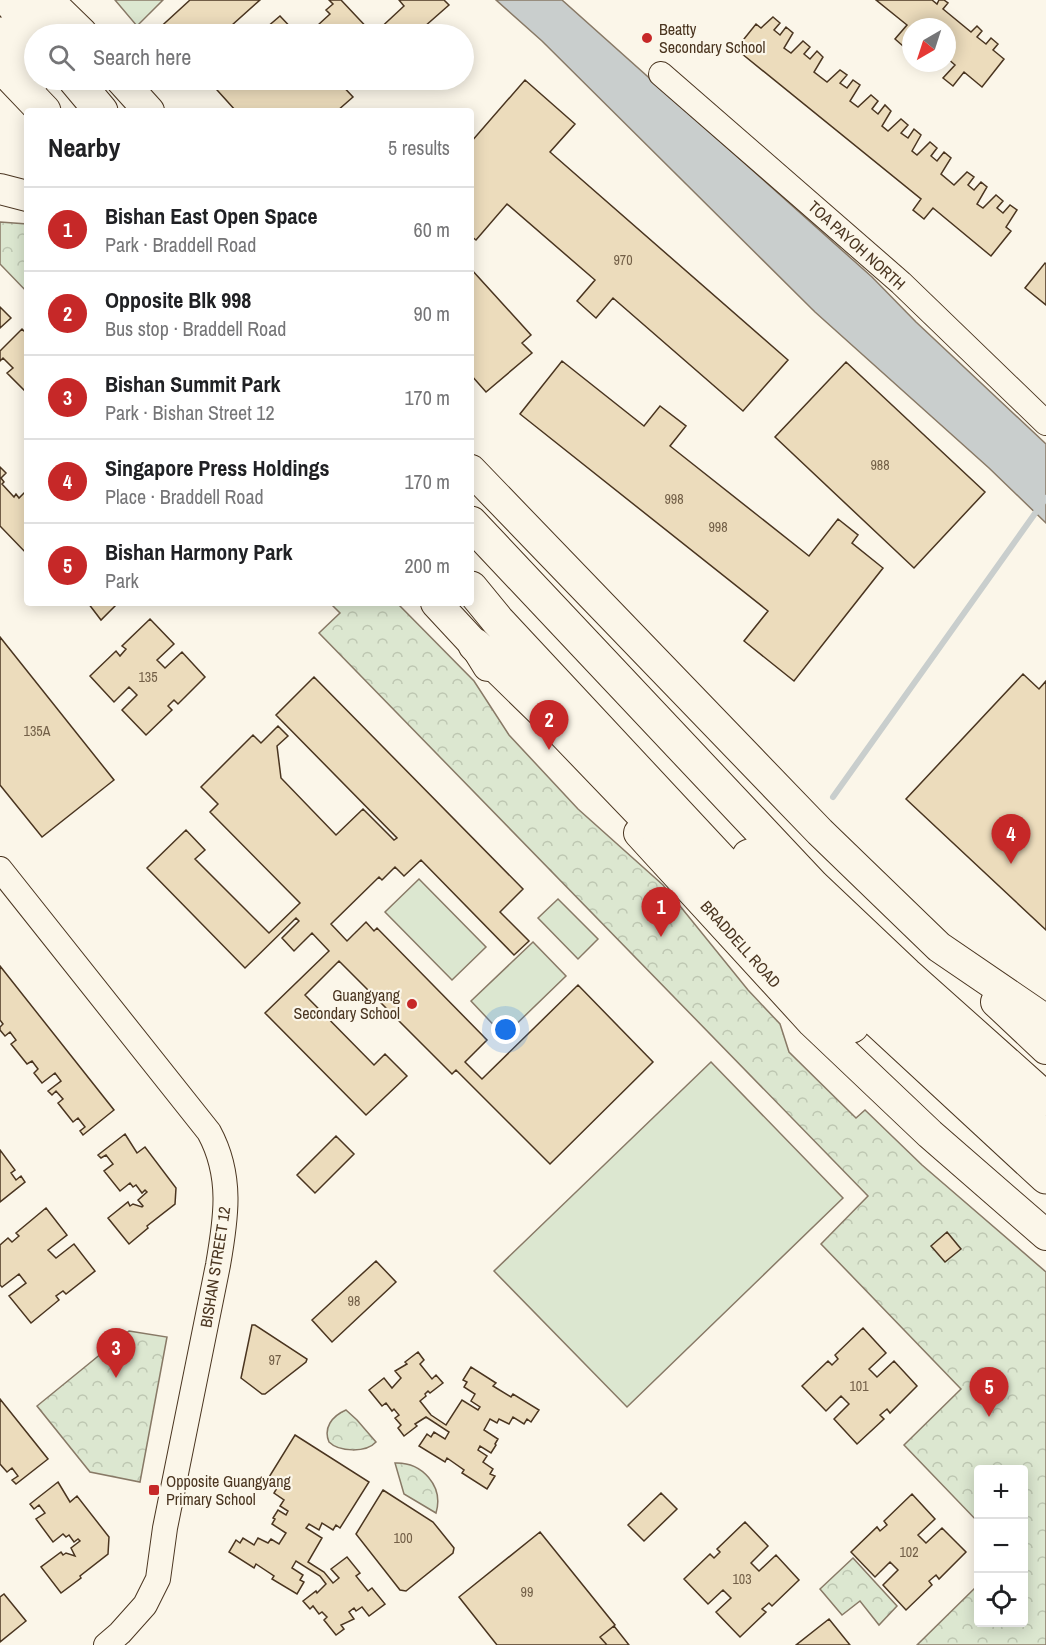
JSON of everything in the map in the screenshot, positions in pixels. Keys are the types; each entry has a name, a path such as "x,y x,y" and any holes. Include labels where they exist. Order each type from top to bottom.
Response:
{"highway":[{"path":"9,0 29,24"},
{"path":"46,0 71,24"},
{"path":"0,34 24,64"},
{"path":"0,65 41,108"},
{"path":"44,90 58,108"},
{"path":"83,90 98,108"},
{"path":"474,526 813,886 906,974 1046,1099"},
{"path":"474,588 507,605 797,906 893,999 1046,1138"},
{"path":"474,590 514,638 777,920 867,1026 1046,1198"},
{"path":"475,645 556,724 801,979 867,1026 1046,1177"}],"main road":[{"path":"62,0 76,24"},
{"path":"130,90 146,108"},
{"path":"0,189 24,195"},
{"path":"474,473 820,832 1046,1049"},
{"name":"BRADDELL ROAD","path":"439,606 475,645 488,666 812,1022 930,1134 1046,1235"},
{"path":"939,947 1046,1020"}],"street":[{"name":"TOA PAYOH NORTH","path":"661,74 893,276 1046,423"},
{"name":"BISHAN STREET 12","path":"0,868 209,1132 219,1150 227,1199 220,1255 165,1528 158,1579 146,1605 120,1634 106,1645"}],"green space":[{"path":"115,0 163,0 139,24 135,24"},
{"path":"0,222 24,224 24,289 0,264"},
{"path":"333,606 400,606 474,681 509,735 578,809 663,885 748,990 780,1024 789,1052 856,1118 865,1110 922,1165 1046,1272 1046,1645 917,1645 974,1589 974,1627 1028,1627 1028,1465 974,1465 974,1518 904,1445 961,1389 821,1244 868,1196 319,633 340,613"},
{"path":"419,879 486,947 452,980 385,912"},
{"path":"558,899 598,939 578,959 538,918"},
{"path":"533,942 566,976 504,1036 471,1001"},
{"path":"711,1062 843,1198 627,1407 494,1271"},
{"path":"129,1331 167,1337 140,1482 90,1472 37,1406"},
{"path":"346,1410 376,1442 372,1446 352,1450 339,1448 329,1442 327,1432 330,1423"},
{"path":"395,1463 414,1467 429,1478 437,1494 436,1513 404,1494"},
{"path":"853,1558 897,1606 879,1625 860,1601 842,1615 820,1589"}],"shaded area":[{"path":"496,0 562,0 872,277 916,322 1046,444 1046,523 989,468 815,312 542,41"}],"building":[{"path":"190,0 260,0 233,24 164,24"},
{"path":"329,0 341,0 364,24 319,24 330,14 326,10 333,4"},
{"path":"399,0 444,0 449,5 427,24 385,24 404,6"},
{"path":"876,0 932,0 937,4 939,0 944,0 948,3 943,9 954,18 902,18 902,21"},
{"path":"280,16 288,24 271,24"},
{"path":"773,17 780,23 774,30 780,35 786,27 793,33 784,48 791,53 803,41 810,47 804,54 810,59 817,51 823,57 814,72 827,82 840,70 847,75 840,83 847,88 853,80 860,85 850,101 858,107 871,95 878,101 872,109 878,114 885,105 891,111 882,126 888,131 901,119 908,125 901,133 908,138 914,129 921,135 912,151 917,155 930,142 937,148 931,156 937,161 944,152 951,158 941,174 954,185 967,172 974,177 968,185 974,190 981,182 987,187 977,204 983,208 996,195 1003,201 997,208 1003,213 1010,205 1017,210 1006,227 1011,231 991,256 933,208 924,219 913,210 921,199 736,49 756,24 761,28"},
{"path":"956,20 971,32 977,26 982,31 977,37 986,44 991,38 998,44 993,50 1004,59 982,87 964,72 953,86 943,78 949,72 956,72"},
{"path":"902,31 902,45 895,39"},
{"path":"525,80 575,124 550,152 788,360 743,411 613,298 596,318 577,301 595,280 507,204 476,240 474,238 474,139"},
{"path":"217,90 346,90 353,97 340,108 233,108"},
{"path":"1046,264 1046,305 1025,288"},
{"path":"474,272 531,335 522,343 532,353 486,392 474,378"},
{"path":"0,307 11,318 0,328"},
{"path":"22,329 24,331 24,390 7,373 13,368 3,358 0,361 0,351"},
{"path":"562,361 644,426 660,406 686,426 670,446 809,556 838,519 858,535 852,543 883,568 794,681 744,641 768,611 520,414"},
{"path":"846,362 985,492 914,568 775,437"},
{"path":"0,467 6,473 1,478 4,482 2,484 14,497 16,494 19,498 24,493 24,551 0,526"},
{"path":"90,606 115,606 101,620"},
{"path":"150,619 174,644 157,660 165,668 182,652 205,677 178,704 174,700 168,706 172,710 146,735 122,710 137,695 129,687 114,702 90,676 116,651 120,656 126,649 122,646"},
{"path":"0,637 114,780 42,837 0,785"},
{"path":"1023,674 1039,689 1046,681 1046,930 906,799"},
{"path":"314,677 523,889 500,912 529,941 514,955 421,860 404,876 395,867 382,880 379,877 331,924 347,941 366,922 374,931 377,928 487,1040 465,1062 482,1079 578,985 653,1062 550,1164 456,1070 452,1074 339,961 305,995 374,1065 385,1054 407,1076 366,1115 265,1013 329,951 312,933 294,951 282,938 299,921 296,918 245,968 147,868 186,830 205,850 195,859 269,933 300,903 210,812 218,804 201,787 253,735 261,743 278,726 288,736 277,746 281,778 336,835 363,809 394,840 397,838 276,715"},
{"path":"0,966 114,1110 83,1135 80,1131 85,1127 78,1118 73,1122 58,1103 63,1099 56,1091 52,1095 48,1091 61,1081 55,1073 42,1083 34,1073 38,1069 32,1061 27,1064 11,1044 16,1040 10,1032 5,1036 0,1030 3,1024 0,1020"},
{"path":"125,1134 137,1153 145,1147 176,1188 175,1204 129,1244 108,1218 128,1202 130,1206 133,1204 142,1207 138,1200 147,1192 145,1190 142,1193 136,1185 133,1187 130,1183 120,1191 104,1171 113,1164 106,1155 101,1158 98,1155"},
{"path":"336,1136 354,1154 315,1193 297,1175"},
{"path":"0,1150 15,1170 11,1173 16,1180 21,1176 25,1182 0,1202"},
{"path":"46,1208 67,1235 48,1250 56,1258 74,1244 95,1271 66,1294 63,1291 56,1296 59,1300 31,1323 9,1296 26,1283 19,1274 2,1287 0,1285 0,1245 8,1238 12,1242 19,1236 16,1233"},
{"path":"947,1232 961,1249 945,1262 931,1246"},
{"path":"376,1261 396,1282 332,1342 312,1320"},
{"path":"252,1325 307,1359 265,1394 241,1378"},
{"path":"863,1328 886,1353 869,1369 877,1377 894,1361 917,1386 890,1413 887,1409 880,1415 884,1419 857,1444 834,1419 849,1404 841,1396 826,1411 802,1386 828,1361 832,1365 838,1359 835,1355"},
{"path":"418,1352 424,1360 420,1364 432,1379 436,1375 443,1383 430,1393 428,1391 420,1401 431,1415 446,1425 462,1400 478,1410 480,1407 471,1401 475,1394 464,1387 467,1382 463,1380 471,1367 496,1383 493,1386 511,1397 513,1394 539,1410 531,1422 527,1419 524,1424 513,1417 509,1424 499,1419 497,1423 490,1419 484,1430 498,1439 496,1445 491,1453 480,1446 478,1450 487,1456 483,1462 493,1469 490,1474 495,1476 487,1489 462,1473 464,1470 447,1458 445,1462 419,1446 427,1434 431,1437 434,1432 445,1439 449,1432 426,1417 415,1424 417,1426 404,1436 398,1428 401,1425 395,1418 399,1415 394,1409 392,1411 386,1403 382,1406 369,1390 384,1378 392,1388 401,1378 395,1371 407,1364 405,1362"},
{"path":"0,1399 48,1459 16,1484 12,1480 18,1476 12,1468 7,1472 0,1464"},
{"path":"295,1435 369,1482 340,1528 336,1525 333,1530 322,1523 319,1530 309,1524 306,1528 322,1538 308,1562 324,1572 333,1583 339,1578 331,1569 347,1557 360,1573 356,1576 368,1591 372,1588 385,1604 369,1616 362,1607 356,1611 354,1608 349,1612 354,1619 341,1625 344,1629 336,1635 324,1620 327,1617 322,1612 319,1614 313,1606 310,1609 303,1601 316,1591 317,1593 326,1584 320,1576 296,1561 292,1568 303,1575 300,1580 304,1582 297,1594 272,1579 274,1576 256,1564 254,1568 229,1552 236,1540 240,1543 243,1538 254,1545 258,1538 268,1543 271,1539 279,1544 286,1533 272,1524 278,1510 286,1515 288,1511 280,1506 284,1500 274,1493 277,1488 266,1482"},
{"path":"58,1482 70,1502 77,1496 109,1537 108,1554 61,1593 41,1567 61,1552 63,1555 66,1553 75,1556 71,1548 80,1541 78,1539 74,1542 69,1535 66,1537 63,1534 53,1542 36,1519 45,1513 39,1505 34,1509 30,1504"},
{"path":"383,1490 433,1522 454,1548 453,1553 406,1591 400,1590 356,1534"},
{"path":"661,1493 677,1509 644,1541 628,1525"},
{"path":"912,1494 935,1519 918,1535 926,1543 942,1528 966,1552 939,1579 936,1575 929,1581 932,1585 906,1610 883,1585 898,1570 890,1562 875,1577 851,1552 877,1527 880,1531 887,1525 884,1521"},
{"path":"745,1522 768,1546 751,1563 759,1571 776,1555 799,1580 772,1606 769,1603 762,1609 766,1612 740,1637 716,1612 731,1598 723,1590 708,1604 684,1579 710,1554 714,1558 720,1552 717,1549"},
{"path":"540,1532 615,1625 600,1637 607,1645 497,1645 459,1597"},
{"path":"4,1594 26,1621 0,1642 0,1597"},
{"path":"829,1619 850,1645 796,1645"},
{"path":"614,1626 629,1645 607,1645 600,1637"}],"waterway":[{"path":"833,797 1046,498"}],"place":[{"name":"Beatty Secondary School","path":"647,38"},
{"name":"Opposite Blk 998","path":"549,750"},
{"name":"Singapore Press Holdings","path":"1011,864"},
{"name":"Bishan East Open Space","path":"661,937"},
{"name":"Guangyang Secondary School","path":"412,1004"},
{"name":"Bishan Summit Park","path":"116,1378"},
{"name":"Bishan Harmony Park","path":"989,1417"},
{"name":"Opposite Guangyang Primary School","path":"154,1490"}]}
